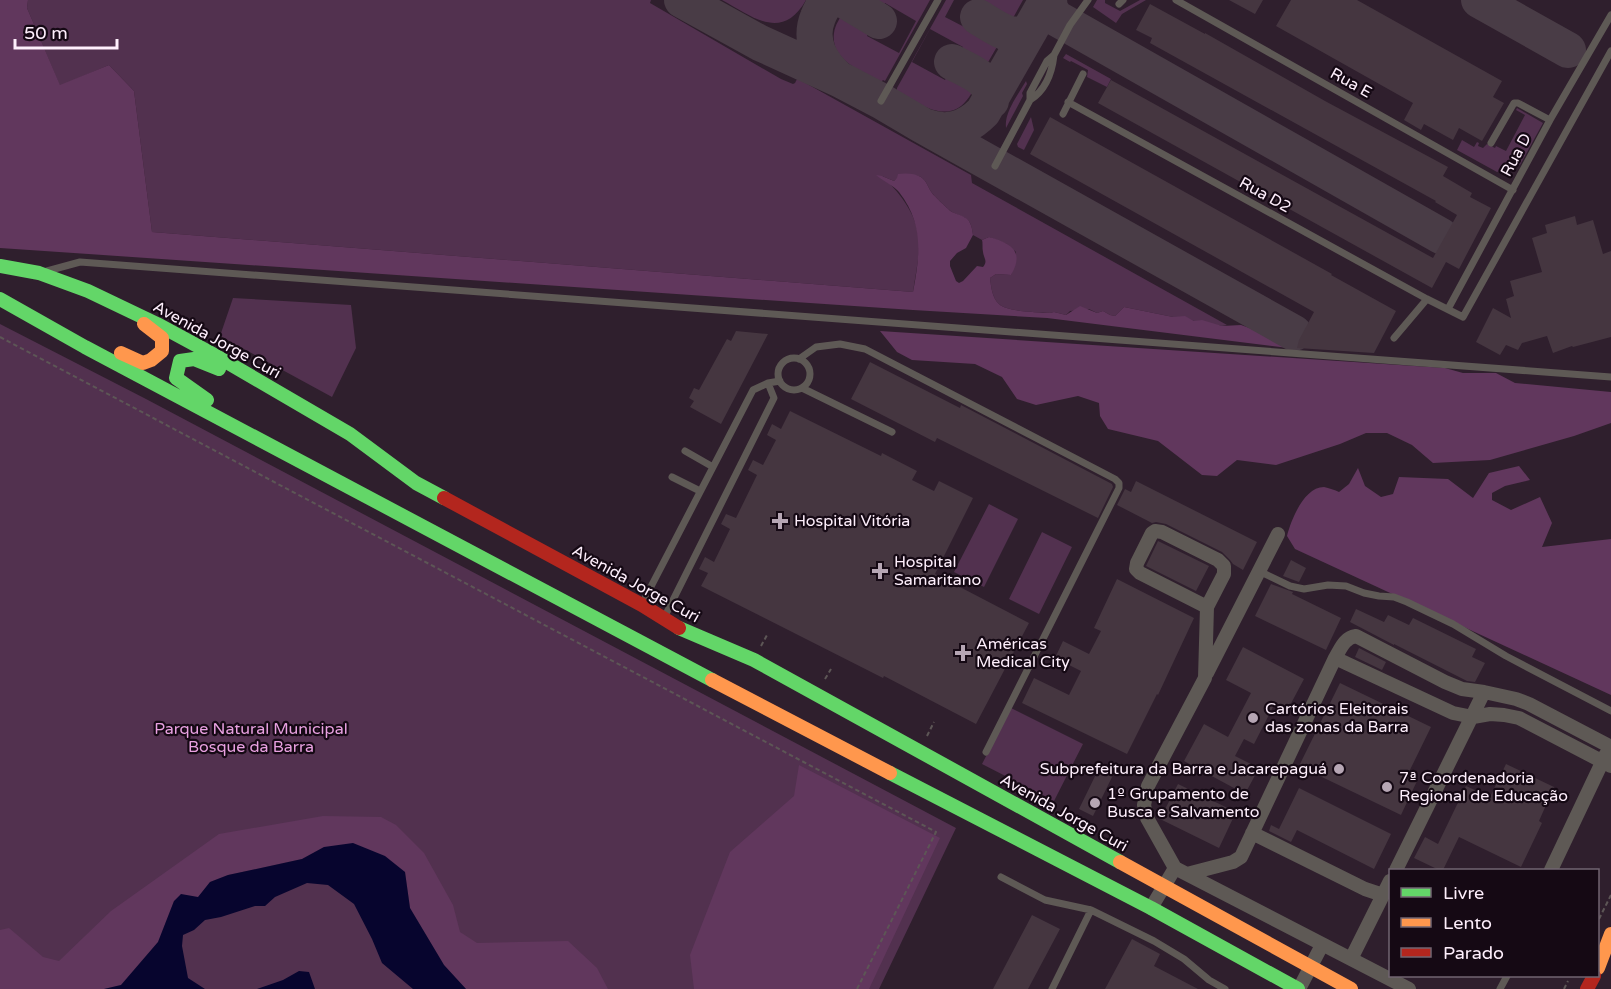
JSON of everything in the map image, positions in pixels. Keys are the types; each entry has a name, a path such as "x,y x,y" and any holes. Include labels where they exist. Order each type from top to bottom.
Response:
{"main road":[{"name":"Avenida Jorge Curi","path":"0,266 39,273 98,296 157,324 350,434 416,483 642,605 668,636 754,660 1351,989"},
{"path":"52,328 71,327 140,363 151,362 162,351 162,339 147,325 102,301 98,296"},
{"name":"Avenida Jorge Curi","path":"0,299 277,448 668,636 1298,989"},
{"path":"277,448 176,378 177,370 180,361 194,359 290,400"},
{"path":"1599,965 1611,934"},
{"path":"1599,967 1611,946"}],"street":[{"path":"1205,678 1207,607 1224,574 1224,566 1218,560 1162,532 1152,533 1136,569 1207,607"},
{"path":"1278,534 1148,786 1144,805 1147,818 1181,871 1409,989"},
{"path":"1151,908 1165,886 1181,871 1233,862 1241,857 1335,658 1343,643 1349,637 1356,636 1462,689 1516,699 1529,704 1610,747 1607,764 1552,869"},
{"path":"1335,658 1453,713 1473,717 1490,714 1519,718 1607,764"},
{"path":"1397,869 1484,692"},
{"path":"1252,833 1383,895"},
{"path":"1351,959 1389,883"},
{"path":"1298,989 1322,945"}],"lane":[{"path":"881,101 938,0"},
{"path":"995,166 1030,100 1030,93 1047,61 1054,55 1088,0"},
{"name":"Rua E","path":"1176,0 1513,190"},
{"name":"Rua D","path":"1448,309 1550,120 1611,15"},
{"path":"1448,309 1463,317 1611,51"},
{"path":"1063,114 1083,74"},
{"name":"Rua D2","path":"1068,102 1448,309"},
{"path":"1491,142 1514,103 1550,120"},
{"path":"39,273 80,262 1611,377"},
{"path":"1394,338 1427,299"},
{"path":"892,432 802,388 792,390 783,385 778,376 780,366 789,359 799,359 816,347 840,344 865,349 1119,483 1119,488 986,752"},
{"path":"799,359 810,370 809,380 802,388"},
{"path":"642,605 753,390 768,383 780,381"},
{"path":"668,636 774,398 768,383"},
{"path":"685,451 713,467"},
{"path":"672,477 700,491"},
{"path":"1259,571 1290,586 1304,589 1328,585 1346,586 1364,593 1394,597 1407,602 1453,624 1506,656 1611,711"},
{"path":"1001,877 1045,900 1091,910 1167,948 1209,980 1225,989"},
{"path":"1052,989 1091,910"}],"path":[{"path":"0,338 936,832 857,989"},
{"path":"1599,920 1611,895"}],"green space":[{"path":"28,0 651,0 650,3 781,79 793,84 797,79 800,80 971,175 972,183 1227,325 1222,326 1124,307 1115,316 1089,309 1070,311 1066,315 1003,307 995,299 990,278 996,274 1011,275 1016,252 1007,244 989,237 982,240 973,235 967,219 951,211 933,194 923,179 915,175 894,181 882,176 908,207 916,225 919,251 913,292 152,232 134,91 109,65 60,86 27,8"},
{"path":"722,0 806,0 797,13 777,23 756,19"},
{"path":"860,0 930,0 885,81 881,82 866,74 842,58 834,42 835,27 844,11 872,26 867,36 899,53 916,21 885,3 880,11"},
{"path":"946,0 954,0 945,17 972,31 976,24 1002,38 983,71 958,57 963,47 930,29 912,62 945,80 950,70 976,85 958,108 940,111 913,101 897,91 897,88"},
{"path":"980,0 1023,0 1008,27 983,12 987,4"},
{"path":"1097,0 1105,0 1105,3 1120,11 1140,0 1146,0 1122,14 1116,23 1093,7"},
{"path":"1066,54 1111,79 1107,87 1087,77 1088,70 1063,58"},
{"path":"1026,81 1023,96 1006,128 1009,110"},
{"path":"1517,108 1543,123 1520,165 1497,172 1457,150 1462,140 1474,147 1477,142 1478,146 1483,148 1487,144 1506,151 1525,115 1516,110"},
{"path":"1031,117 1034,130 1024,150 1017,144"},
{"path":"233,298 351,305 356,348 332,397 220,336"},
{"name":"Parque Natural Municipal Bosque da Barra","path":"0,324 956,828 879,989 0,989"},
{"path":"989,504 1018,519 984,587 954,572"},
{"path":"1042,532 1072,547 1039,614 1009,599"},
{"path":"1011,708 1083,744 1054,801 982,764"}],"shaded area":[{"path":"0,0 28,0 27,8 60,85 109,65 134,91 152,232 913,292 918,240 913,216 899,192 876,175 894,181 898,174 910,174 923,179 939,200 952,212 967,219 971,225 973,235 966,248 950,261 956,281 959,283 963,281 977,266 983,267 985,261 982,240 989,237 1004,242 1014,249 1017,260 1011,275 996,274 990,278 995,299 1003,307 1066,315 1080,306 1097,313 1103,311 1115,316 1124,307 1173,317 1185,316 1194,321 1202,320 1222,326 1241,325 1264,335 1274,334 1289,338 1297,349 1047,318 0,248"},
{"path":"880,331 1445,368 1463,373 1496,373 1515,383 1611,392 1611,423 1490,460 1433,463 1412,445 1387,433 1366,433 1276,465 1237,460 1217,476 1202,475 1158,441 1108,429 1100,416 1099,403 1078,396 1036,405 1017,399 1002,377 975,364 912,360 897,352"},
{"path":"1519,466 1530,480 1505,486 1492,493 1492,500 1511,510 1540,497 1552,523 1542,547 1611,539 1611,695 1295,549 1287,536 1295,513 1310,492 1324,487 1339,492 1349,484 1358,468 1365,486 1381,497 1393,494 1399,477 1448,479 1473,498 1489,473"},
{"path":"799,765 940,838 869,989 694,989 690,955 730,852 794,796"},
{"path":"323,816 381,817 396,825 424,853 453,905 460,932 477,943 568,941 597,968 608,989 466,989 444,965 410,908 405,872 324,847 302,859 228,875 210,882 198,898 174,901 158,942 121,985 104,989 0,989 0,930 9,928 43,957 59,961 111,911 219,834"},
{"path":"353,843 385,856 405,872 410,908 444,965 466,989 413,989 382,963 354,904 328,885 307,883 275,897 265,906 255,906 205,920 194,930 183,935 182,946 188,978 205,989 104,989 121,985 158,942 174,901 181,894 198,897 210,882 228,875 302,859 324,847"},
{"path":"299,971 309,972 315,989 257,989 283,980"}],"building":[{"path":"1229,0 1263,0 1255,14"},
{"path":"1291,0 1357,0 1502,81 1493,97 1504,103 1482,141 1459,128 1453,140 1424,124 1421,130 1404,120 1413,103 1276,26"},
{"path":"1150,4 1448,167 1443,176 1472,193 1470,197 1491,208 1459,269 1446,262 1432,288 1098,103 1111,80 1433,258 1457,215 1436,201 1150,43 1152,38 1136,30"},
{"path":"1050,117 1396,311 1374,353 1297,348 1314,312 1030,154"},
{"path":"1575,216 1577,225 1593,220 1603,254 1611,251 1611,337 1553,353 1547,336 1522,343 1518,350 1506,345 1500,355 1476,342 1493,308 1511,318 1506,299 1514,296 1510,281 1542,272 1532,238 1547,233 1545,225"},
{"path":"736,331 768,334 721,424 690,407 694,401 689,398 694,388 699,390 727,339 731,341"},
{"path":"870,362 960,408 961,405 1112,484 1113,487 1098,518 937,438 935,442 851,399"},
{"path":"790,411 881,456 882,453 917,471 912,480 934,491 939,481 973,498 935,574 1029,623 976,724 701,586 708,573 699,569 705,557 714,562 730,529 721,524 726,514 736,518 757,475 748,470 753,460 763,465 776,440 767,435 772,424 781,429"},
{"path":"1136,481 1257,542 1243,570 1233,564 1222,552 1166,524 1152,523 1117,505 1125,489 1131,492"},
{"path":"1158,541 1209,566 1196,591 1146,566"},
{"path":"1291,560 1306,568 1299,582 1283,576"},
{"path":"1117,579 1194,618 1127,754 1022,703 1034,678 1069,695 1081,671 1055,658 1063,641 1089,654 1101,631 1094,628"},
{"path":"1271,584 1293,592 1292,594 1341,618 1326,650 1255,616"},
{"path":"1356,609 1384,622 1388,615 1409,625 1413,618 1476,649 1472,657 1485,663 1475,682 1467,681 1350,622"},
{"name":"Cartórios Eleitorais das zonas da Barra","path":"1243,647 1304,679 1287,711 1274,705 1254,744 1244,739 1235,756 1259,768 1245,794 1184,761 1204,724 1228,737 1251,693 1226,680"},
{"path":"1359,648 1386,662 1382,670 1355,657"},
{"path":"1340,683 1431,727 1407,776 1417,781 1401,815 1299,766"},
{"path":"1506,764 1554,787 1539,821 1542,823 1521,867 1459,837 1443,869 1437,869 1414,858 1425,837 1438,844 1466,786 1490,797"},
{"path":"1100,766 1114,773 1093,816 1079,809"},
{"path":"1178,784 1236,812 1219,848 1160,819"},
{"path":"1299,788 1391,834 1374,869 1297,830 1291,842 1269,831 1271,825 1279,829"},
{"path":"1032,915 1060,929 1028,989 993,989"},
{"path":"1132,939 1160,954 1154,966 1198,989 1105,989"}],"taxiway":[{"path":"682,0 760,43 881,101 1294,333"},
{"path":"827,0 815,26 816,43 822,59 839,79"},
{"path":"844,0 879,21"},
{"path":"924,126 941,130 956,129 970,123 983,112 1047,0"},
{"path":"1049,0 1050,9 1056,18 1441,236"},
{"path":"1479,0 1568,50"},
{"path":"978,17 1010,34 1024,34 1030,30"},
{"path":"952,62 984,81 991,93 991,101"}],"traffic: fast":[{"path":"0,266 39,273 88,291 157,324 350,434 416,483 444,498"},
{"path":"0,299 85,347 712,680"},
{"path":"207,400 176,378 180,361 194,359 219,369"},
{"path":"679,628 754,660 1120,862"},
{"path":"890,773 1151,908 1298,989"}],"traffic: slow":[{"path":"121,353 143,363 162,351 162,338 144,324"},
{"path":"712,680 890,773"},
{"path":"1120,862 1351,989"},
{"path":"1599,965 1611,934"}],"traffic: jam":[{"path":"444,498 642,605 679,628"},
{"path":"1587,989 1593,977"}],"place":[{"name":"Hospital Vitória","path":"780,521"},
{"name":"Hospital Samaritano","path":"880,571"},
{"name":"Américas Medical City","path":"963,653"},
{"name":"Cartórios Eleitorais das zonas da Barra","path":"1253,718"},
{"name":"Subprefeitura da Barra e Jacarepaguá","path":"1339,769"},
{"name":"7ª Coordenadoria Regional de Educação","path":"1387,787"},
{"name":"1º Grupamento de Busca e Salvamento","path":"1095,803"}]}
